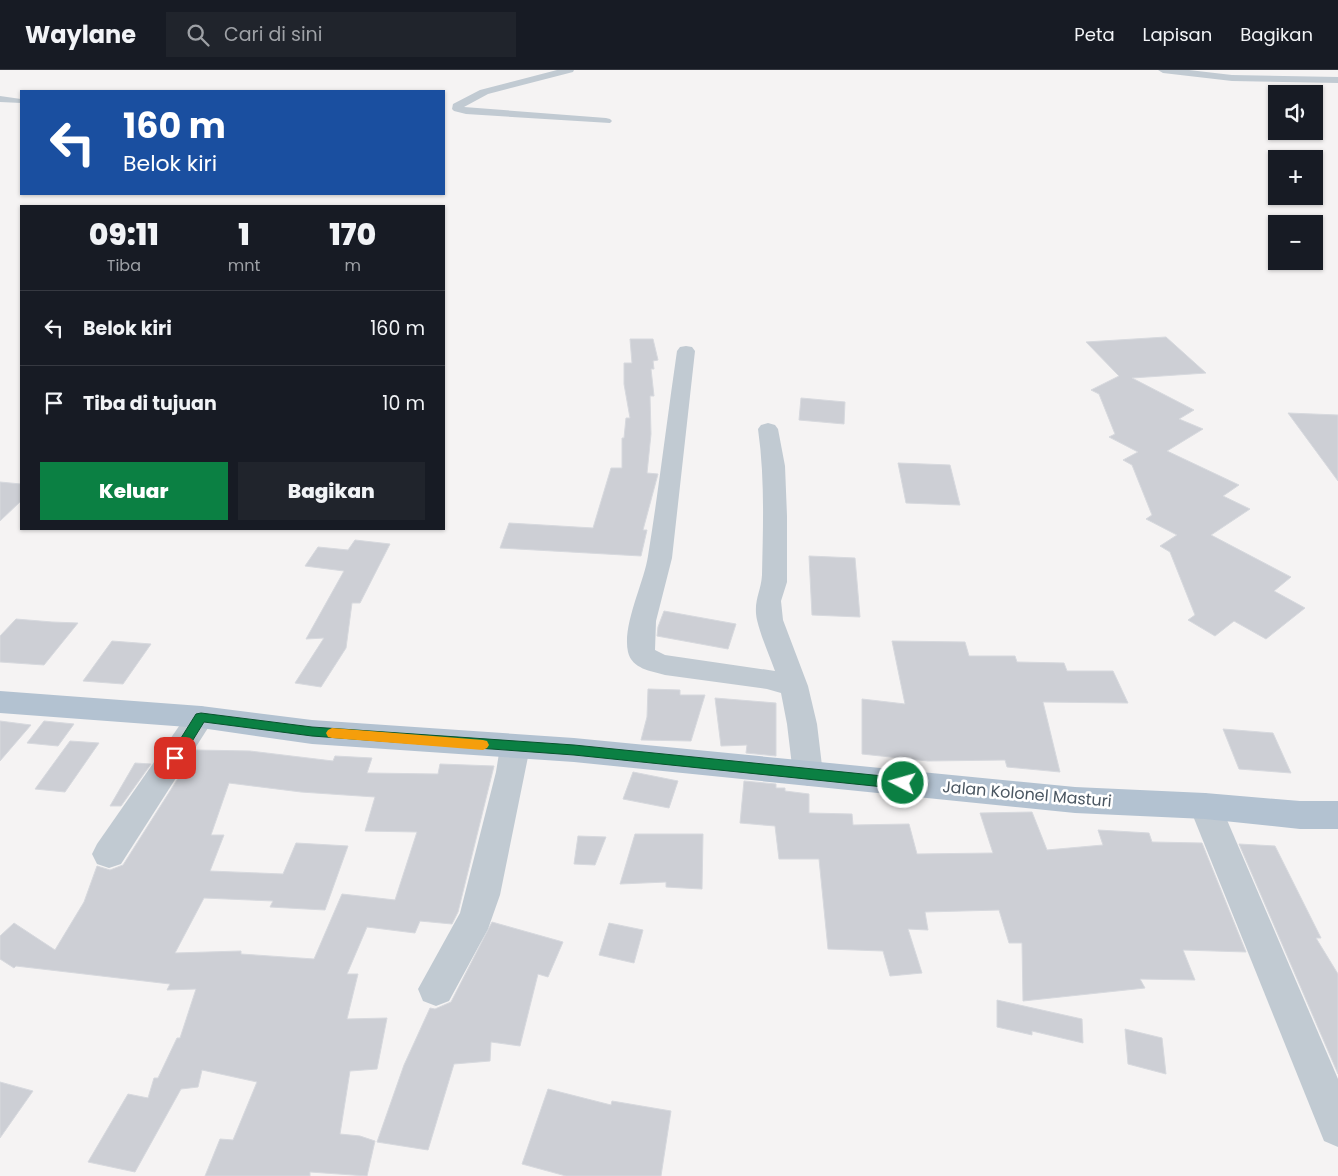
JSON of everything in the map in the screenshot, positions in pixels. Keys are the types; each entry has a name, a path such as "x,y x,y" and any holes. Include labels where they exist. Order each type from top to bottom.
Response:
{"main road":[{"name":"Jalan Kolonel Masturi","path":"0,702 201,717 312,732 574,750 1075,800 1205,806 1300,815 1338,814"}],"street":[{"path":"569,70 484,92 463,102 457,106 458,109 606,121"},
{"path":"1162,70 1232,78 1338,80"},
{"path":"0,99 18,101"},
{"path":"686,351 660,558 643,620 641,650 643,656 650,661 665,665 767,679 794,686"},
{"path":"768,429 774,466 775,516 774,582 768,602 770,620 794,686 802,724 808,774"},
{"path":"109,854 201,717"},
{"path":"436,989 476,918 483,895 515,747"},
{"path":"1205,806 1338,1127"}],"building":[{"path":"1166,337 1206,373 1132,378 1194,410 1179,419 1203,429 1167,451 1239,485 1223,496 1250,509 1211,535 1291,577 1274,591 1305,608 1266,639 1234,621 1215,636 1188,620 1195,615 1170,552 1160,546 1177,535 1146,519 1152,515 1132,465 1123,460 1138,452 1109,437 1115,434 1099,394 1091,390 1119,376 1086,342"},
{"path":"630,339 653,339 658,360 653,361 654,369 651,369 654,396 650,396 651,434 647,473 658,474 643,530 647,530 641,556 500,548 509,523 593,528 611,468 622,468 622,438 624,438 626,418 630,418 624,384 624,363 632,363"},
{"path":"801,398 845,402 844,424 799,420"},
{"path":"1288,413 1338,415 1338,481"},
{"path":"898,463 950,465 960,505 906,503"},
{"path":"0,482 20,484 20,502 0,521"},
{"path":"355,540 390,544 360,603 352,603 346,648 321,687 295,683 324,638 306,639 344,571 305,566 318,547 348,550"},
{"path":"809,556 855,558 860,617 812,615"},
{"path":"664,611 736,624 728,649 657,636"},
{"path":"16,619 78,623 44,665 0,662 0,636"},
{"path":"112,641 151,644 123,684 83,681"},
{"path":"892,641 965,642 969,656 1015,656 1017,662 1064,663 1067,671 1113,671 1128,703 1043,702 1060,772 1007,767 1005,760 928,761 862,754 862,699 905,704"},
{"path":"648,689 680,690 680,695 705,695 691,741 641,740 647,717"},
{"path":"715,698 776,703 776,756 746,753 747,745 721,746"},
{"path":"0,721 31,725 0,761"},
{"path":"44,721 74,724 58,746 27,743"},
{"path":"1223,729 1273,733 1291,773 1239,769"},
{"path":"70,741 99,743 65,792 35,789"},
{"path":"196,750 250,751 333,761 335,756 372,758 367,773 438,774 440,764 494,766 458,912 452,924 420,921 415,933 367,927 347,974 358,974 347,1019 387,1018 377,1069 350,1071 340,1134 360,1136 375,1141 367,1176 310,1172 310,1176 205,1176 220,1139 233,1140 257,1082 202,1070 198,1087 181,1089 135,1172 88,1162 128,1094 148,1098 154,1078 158,1078 177,1038 180,1038 196,989 167,990 170,984 16,966 14,968 0,959 0,936 14,923 55,950 84,902 97,866 110,870 123,865","holes":["229,783 301,792 375,797 365,831 417,832 395,900 342,894 314,959 241,954 241,951 175,953 204,898 273,901 270,907 325,910 348,846 296,843 283,874 210,871 224,835 211,835"]},
{"path":"135,763 151,764 121,806 110,806"},
{"path":"633,772 678,781 669,808 623,799"},
{"path":"744,781 776,784 776,788 785,788 785,791 809,794 809,813 852,814 853,825 909,824 917,854 993,853 980,813 1032,812 1047,850 1103,845 1098,830 1149,833 1152,842 1202,843 1246,952 1183,950 1195,980 1140,979 1145,988 1023,1001 1022,943 1009,943 999,910 925,912 928,930 908,929 922,973 890,976 883,951 828,949 819,859 779,859 775,826 740,823"},
{"path":"635,834 703,834 702,889 666,887 666,882 620,884"},
{"path":"578,836 606,837 595,865 574,864"},
{"path":"1239,844 1275,846 1321,938 1316,938 1338,974 1338,1074"},
{"path":"492,922 563,942 548,977 538,974 520,1046 491,1042 490,1061 454,1064 428,1150 377,1142 404,1065 430,1008 435,1009 451,1002"},
{"path":"609,923 643,930 634,963 599,955"},
{"path":"997,1000 1082,1019 1083,1043 1032,1031 1032,1035 997,1027"},
{"path":"1125,1029 1162,1038 1166,1074 1128,1064"},
{"path":"0,1082 33,1091 0,1138"},
{"path":"548,1089 611,1105 612,1101 671,1111 661,1176 566,1176 522,1164"}],"slow traffic":[{"path":"332,733 483,745"}],"route":[{"path":"175,758 201,717 312,732 574,750 903,783"}]}
